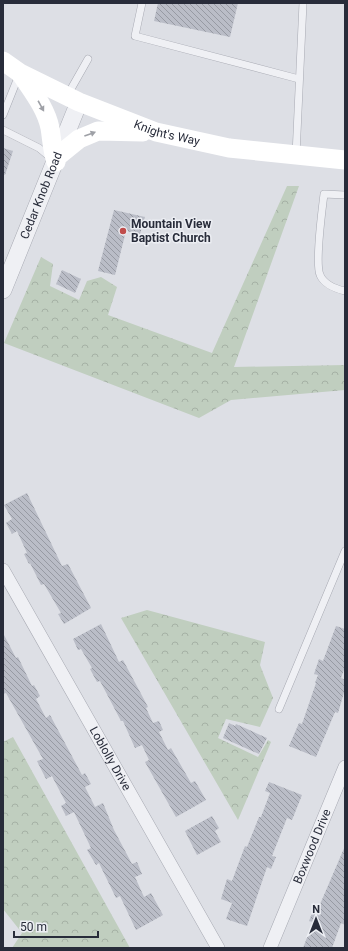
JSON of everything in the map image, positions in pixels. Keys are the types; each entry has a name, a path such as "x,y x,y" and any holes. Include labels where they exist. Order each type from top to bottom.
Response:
{"main road":[{"name":"Knight's Way","path":"3,61 20,73 73,99 156,132 229,148 345,160"},
{"path":"20,73 44,110 50,128 51,146 57,159 79,139 98,131 156,132"}],"street":[{"name":"Cedar Knob Road","path":"3,290 57,159 73,99"},
{"name":"Loblolly Drive","path":"3,570 218,948"},
{"name":"Boxwood Drive","path":"270,948 345,767"}],"lane":[{"path":"142,3 134,36 299,79"},
{"path":"296,156 303,3"},
{"path":"73,99 88,59"},
{"path":"3,115 20,73"},
{"path":"3,130 57,159"},
{"path":"345,195 324,194 319,236 319,274 325,282 338,290 345,291"},
{"path":"279,709 345,551"}],"green space":[{"path":"287,186 299,186 234,367 345,365 345,390 231,400 199,418 4,343 41,257 53,264 50,286 79,300 87,281 101,277 117,287 108,315 212,353"},
{"path":"147,610 265,642 260,665 273,698 260,727 226,719 218,738 258,757 268,740 271,742 238,820 121,618"},
{"path":"13,737 130,948 12,948 22,933 3,909 3,742"}],"building":[{"path":"158,3 238,3 230,37 154,21"},
{"path":"3,148 13,151 5,175 3,174"},
{"path":"114,210 145,217 140,234 126,231 115,275 98,271"},
{"path":"62,270 81,279 75,293 56,284"},
{"path":"27,493 62,566 68,564 91,608 64,624 58,614 61,613 44,584 41,585 30,563 29,564 24,554 27,553 17,531 12,534 6,523 12,519 4,505"},
{"path":"101,624 119,662 123,660 148,707 146,708 153,723 159,721 163,730 159,732 168,750 171,748 191,783 195,781 206,800 176,817 145,762 149,760 142,745 135,748 123,721 121,721 100,681 97,682 90,669 92,668 81,649 78,650 73,639"},
{"path":"336,626 345,629 345,667 341,678 345,680 345,689 338,713 335,712 316,757 289,746 299,723 302,724 316,683 318,675 314,674 319,659 323,661"},
{"path":"3,633 16,658 18,657 32,686 34,685 40,696 36,699 46,718 50,715 82,775 85,773 91,784 85,787 95,807 103,803 114,830 132,864 137,862 142,874 135,877 144,897 151,893 163,915 136,930 120,896 116,898 99,863 96,865 87,850 91,848 74,812 66,816 61,806 66,803 52,776 46,779 37,761 43,759 6,693 3,694"},
{"path":"229,723 235,726 236,724 267,738 259,754 223,738"},
{"path":"269,782 302,795 292,820 287,818 272,856 276,857 271,869 267,867 247,926 226,919 232,903 221,899 227,879 232,881 245,846 247,847 259,817 261,817 270,793 265,791"},
{"path":"212,816 219,828 215,831 221,842 197,855 185,831"},
{"path":"345,846 345,925 341,923 332,948 303,948 313,922 309,921 314,908 318,909"}],"place":[{"name":"Mountain View Baptist Church","path":"123,231"}]}
